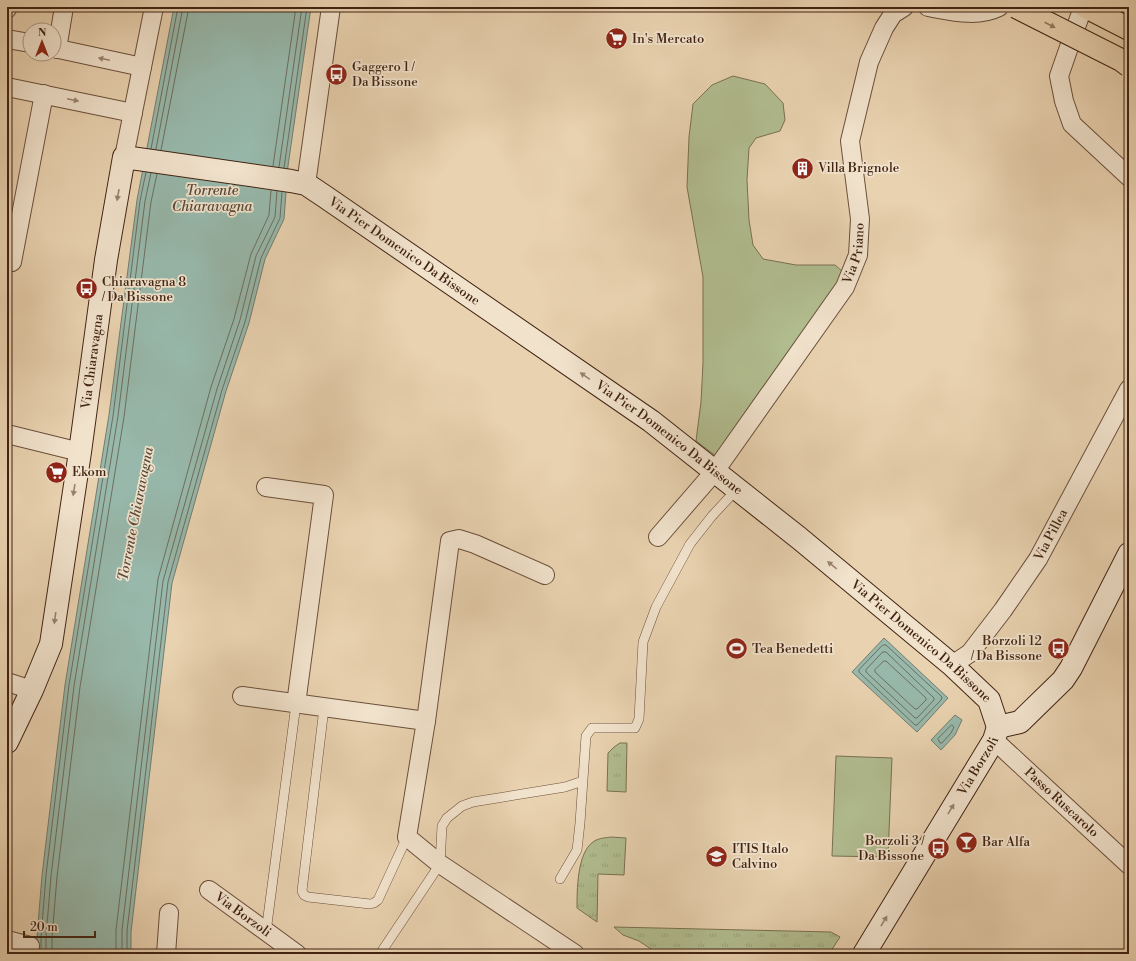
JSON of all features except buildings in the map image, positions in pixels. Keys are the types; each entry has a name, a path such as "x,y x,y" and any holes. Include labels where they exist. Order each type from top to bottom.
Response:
{"highway":[{"path":"1016,7 1121,60 1129,66"},
{"path":"1086,7 1129,29"}],"main road":[{"path":"132,158 298,183"},
{"name":"Via Chiaravagna","path":"7,742 32,690 51,644 80,452 106,260 132,158"},
{"name":"Via Pier Domenico Da Bissone","path":"298,183 324,196 651,421 715,471 799,538 952,665 989,700 996,734"},
{"name":"Via Borzoli","path":"864,954 996,734 1020,722 1063,680 1071,668 1129,554"}],"street":[{"path":"61,22 64,7"},
{"name":"Via Chiaravagna","path":"132,158 133,113 154,7"},
{"path":"298,183 331,7"},
{"name":"Via Priano","path":"658,537 715,471 845,287 858,255 860,219 850,141 869,62 884,28 893,14 904,7"},
{"path":"928,7 973,14 987,12 999,7"},
{"path":"1083,7 1059,76 1064,101 1072,124 1129,177"},
{"path":"7,39 22,42"},
{"path":"62,50 142,67"},
{"path":"7,87 133,113"},
{"path":"7,260 12,262 44,94"},
{"name":"Via Pillea","path":"952,665 970,653 1003,610 1038,559 1129,389"},
{"path":"7,434 80,452"},
{"path":"266,487 324,495 296,704"},
{"path":"545,575 475,544 459,539 450,541 426,721 407,838 440,864 575,954"},
{"path":"7,682 32,690"},
{"path":"242,696 426,721"},
{"name":"Passo Ruscarolo","path":"996,734 1129,865"},
{"name":"Via Borzoli","path":"209,890 297,954"},
{"path":"166,954 169,914"},
{"path":"7,940 30,946"}],"lane":[{"path":"560,879 577,850 586,736 592,728 635,728 639,719 643,642 656,607 690,544 712,516 737,489"},
{"path":"266,932 296,704"},
{"path":"324,708 302,891 304,895 308,897 370,904 374,903 378,900 407,838"},
{"path":"380,954 440,864 442,826 447,818 462,806 473,802 565,787 583,782"}],"green space":[{"path":"733,76 765,84 783,103 785,120 780,131 756,138 749,148 747,180 749,220 753,245 763,259 796,265 835,265 843,272 838,283 716,456 696,441 701,402 703,363 703,277 687,187 689,137 693,104 712,85"},
{"path":"620,743 627,743 626,792 607,791 608,753"},
{"path":"836,756 892,758 888,857 832,856"},
{"path":"611,837 626,838 624,875 598,874 597,922 577,908 579,873 581,863 588,847 597,840"},
{"path":"614,927 831,932 840,937 829,954 799,954 795,952 784,954 707,954 695,951 670,954 657,953 639,941 623,935"}],"water":[{"name":"Torrente Chiaravagna","path":"174,7 311,7 288,166 284,219 265,259 249,323 226,391 172,583 131,932 131,954 37,954 42,875 65,685 109,415 137,200"},
{"path":"884,638 948,698 917,732 852,672"},
{"path":"955,715 962,720 955,735 941,750 931,740"}],"place":[{"name":"In's Mercato","path":"617,39"},
{"name":"Gaggero 1 / Da Bissone","path":"336,74"},
{"name":"Villa Brignole","path":"802,168"},
{"name":"Chiaravagna 8 / Da Bissone","path":"87,289"},
{"name":"Ekom","path":"57,472"},
{"name":"Borzoli 12 / Da Bissone","path":"1058,648"},
{"name":"Tea Benedetti","path":"737,649"},
{"name":"Bar Alfa","path":"967,842"},
{"name":"Borzoli 3 / Da Bissone","path":"939,848"},
{"name":"ITIS Italo Calvino","path":"716,856"}]}
